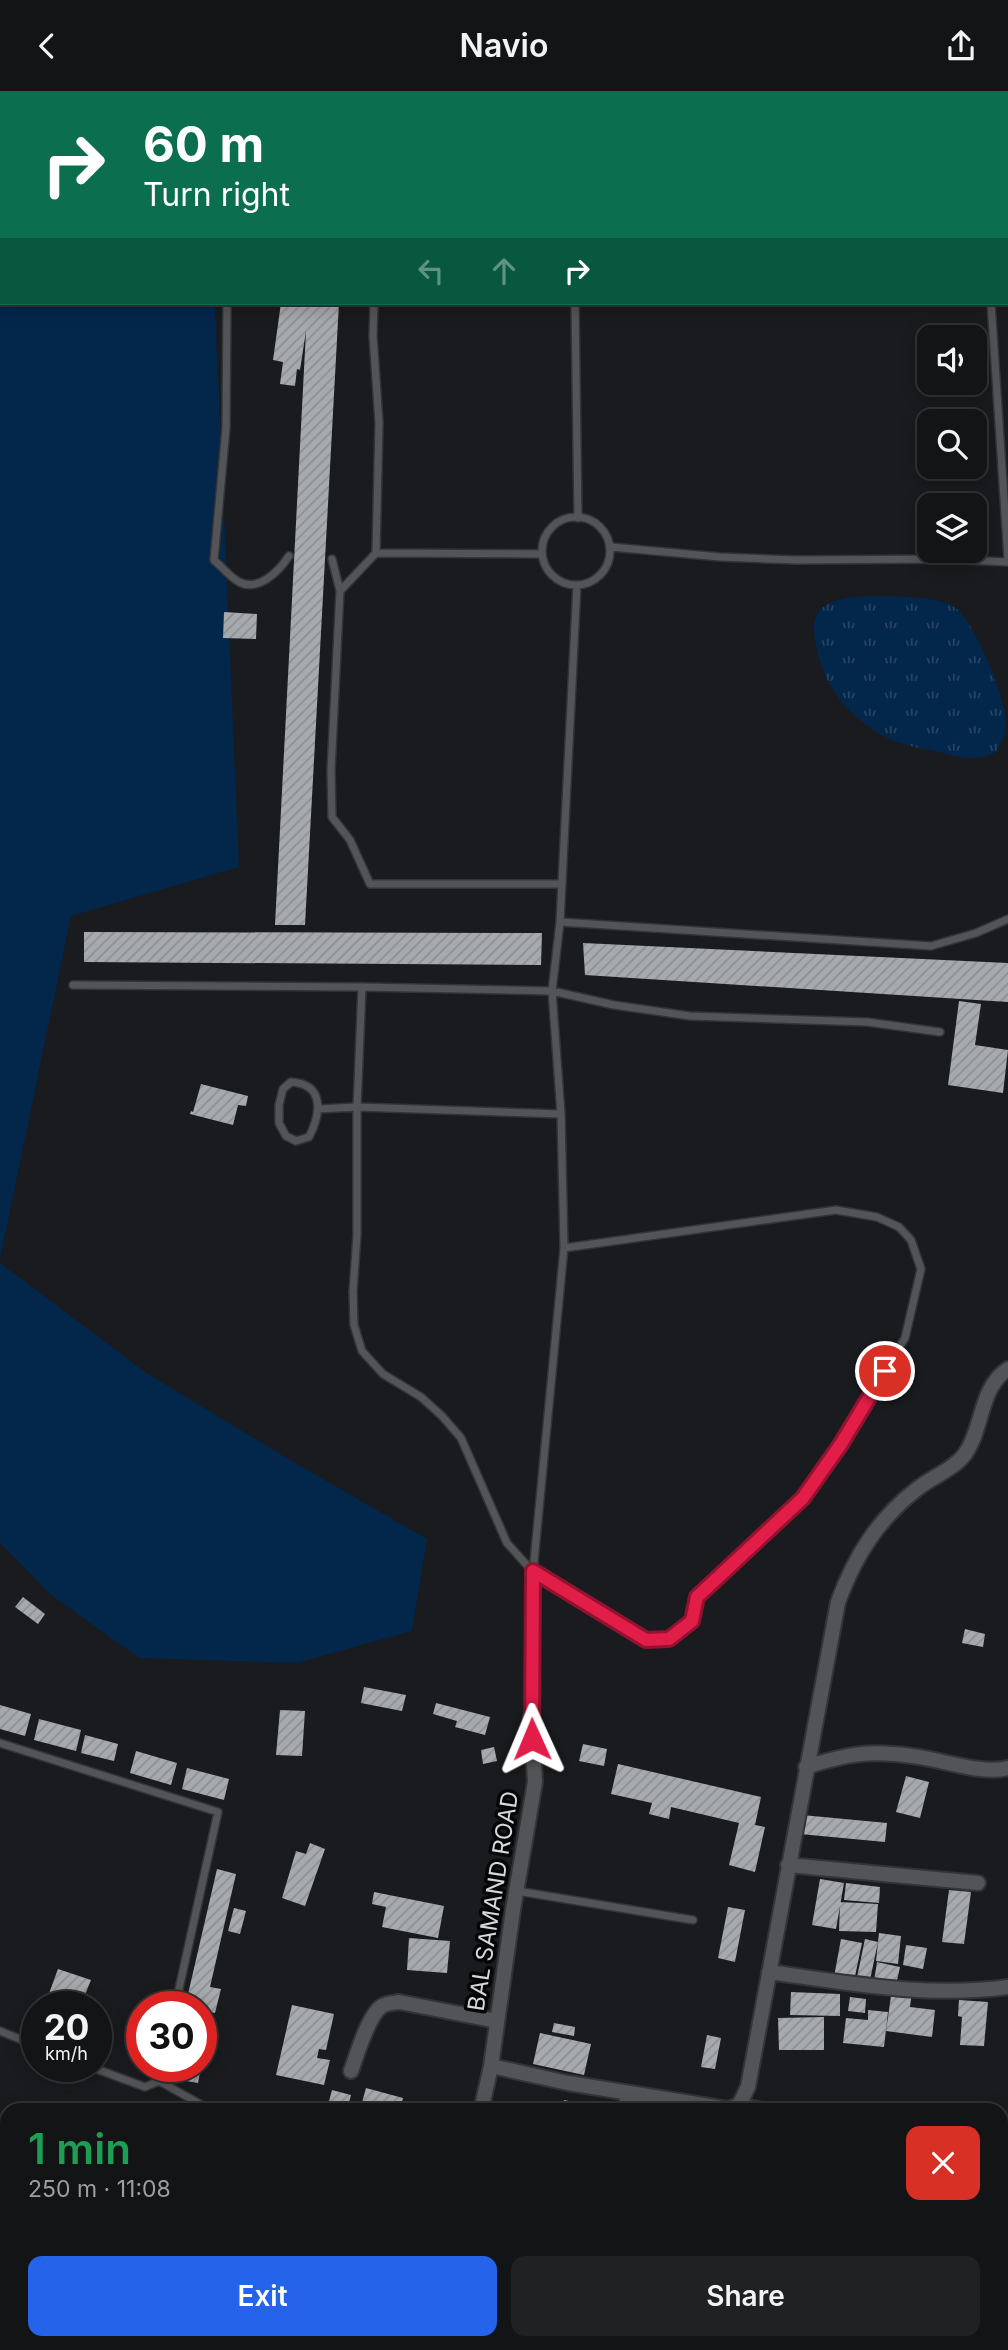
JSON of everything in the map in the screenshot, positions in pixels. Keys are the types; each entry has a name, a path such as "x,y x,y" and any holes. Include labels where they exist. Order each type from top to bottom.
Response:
{"street":[{"path":"746,2103 838,1602 851,1569 869,1537 894,1508 965,1454 996,1377 1008,1369"},
{"name":"BAL SAMAND ROAD","path":"483,2103 491,2066 534,1782 531,1717"},
{"path":"806,1767 845,1754 875,1752 913,1756 984,1770 1004,1769"},
{"path":"788,1865 978,1882"},
{"path":"769,1972 898,1988 955,1990 1007,1987"},
{"path":"351,2071 369,2025 376,2012 384,2005 399,2002 497,2021"},
{"path":"491,2066 628,2094 688,2103"},
{"path":"626,2103 628,2094"}],"lane":[{"path":"227,305 226,428 214,560 239,582 252,585 278,572 289,556"},
{"path":"340,591 376,553 379,435 373,336 374,305"},
{"path":"575,305 578,518"},
{"path":"611,547 796,561 1008,560 1005,451 991,305"},
{"path":"567,517 578,518 588,518 603,528 611,547 608,564 601,575 593,581 577,585 565,583 552,576 545,566 542,554 545,535 554,524 567,517"},
{"path":"376,553 542,554"},
{"path":"332,559 340,591 331,770 332,817 350,840 370,884 561,884"},
{"name":"BAL SAMAND ROAD","path":"531,1717 533,1571 564,1248 561,1114 552,992 560,922 577,585"},
{"path":"560,922 931,946 1005,921"},
{"path":"73,985 552,992 614,1005 690,1016 867,1022 940,1032"},
{"path":"362,988 354,1303 354,1325 362,1351 383,1374 421,1397 461,1438 507,1542 533,1571 646,1640 669,1639 692,1621 697,1597 803,1498 841,1444 905,1338 921,1269 911,1240 899,1227 877,1217 836,1210 564,1248"},
{"path":"291,1082 305,1083 315,1092 318,1109 317,1123 309,1137 296,1141 286,1136 279,1123 279,1105 283,1089 291,1082"},
{"path":"318,1109 357,1107 561,1114"},
{"path":"0,1743 218,1812 179,1991"},
{"path":"516,1891 693,1920"},
{"path":"0,2031 21,2040"},
{"path":"130,2082 145,2088 157,2082"},
{"path":"161,2082 198,2103"}],"green space":[{"path":"0,305 215,305 239,867 71,916 0,1259"},
{"path":"894,596 944,602 957,609 965,618 981,647 1002,700 1006,730 996,752 966,758 893,740 862,722 840,700 819,659 814,626 818,613 828,604 846,598"},
{"path":"0,1263 145,1372 427,1539 412,1631 297,1663 139,1658 50,1594 0,1543"}],"building":[{"path":"281,305 339,305 305,925 275,925 306,331 295,386 280,384 283,362 273,360"},
{"path":"224,612 257,614 256,639 223,638"},
{"path":"84,932 542,933 541,965 84,962"},
{"path":"583,943 1008,963 1008,1002 585,975"},
{"path":"959,1001 981,1004 975,1045 1008,1050 1003,1093 948,1085"},
{"path":"201,1084 248,1096 246,1106 238,1105 233,1125 190,1114 193,1112"},
{"path":"23,1597 45,1614 38,1624 15,1607"},
{"path":"965,1629 985,1634 983,1647 962,1643"},
{"path":"364,1687 406,1695 402,1711 361,1703"},
{"path":"436,1703 490,1717 485,1735 455,1727 457,1721 433,1714"},
{"path":"0,1705 31,1714 25,1736 0,1729"},
{"path":"280,1710 305,1711 302,1756 276,1755"},
{"path":"39,1719 81,1730 76,1751 34,1740"},
{"path":"85,1735 118,1744 114,1761 81,1753"},
{"path":"583,1744 607,1749 604,1766 579,1761"},
{"path":"494,1747 497,1761 483,1764 481,1750"},
{"path":"136,1751 177,1763 171,1785 130,1773"},
{"path":"618,1764 761,1797 755,1825 765,1827 755,1872 729,1865 739,1823 671,1807 669,1819 649,1814 652,1803 611,1794"},
{"path":"187,1768 229,1779 224,1800 182,1789"},
{"path":"906,1776 929,1782 920,1818 896,1812"},
{"path":"802,1815 887,1823 885,1842 800,1834"},
{"path":"310,1843 325,1849 305,1906 282,1898 296,1851 306,1854"},
{"path":"217,1869 236,1874 210,1987 221,1989 217,2005 217,1991 189,1991"},
{"path":"820,1879 844,1883 836,1929 812,1925"},
{"path":"846,1883 880,1887 879,1903 844,1900"},
{"path":"949,1890 971,1892 964,1944 942,1942"},
{"path":"374,1892 444,1906 438,1938 382,1927 386,1907 372,1904"},
{"path":"840,1902 878,1904 876,1932 839,1931"},
{"path":"728,1907 745,1910 735,1962 718,1958"},
{"path":"234,1908 246,1911 240,1934 228,1931"},
{"path":"879,1933 901,1936 898,1964 876,1961"},
{"path":"409,1938 450,1941 447,1973 407,1970"},
{"path":"841,1939 862,1943 854,1981 834,1977"},
{"path":"865,1939 878,1942 870,1980 857,1977"},
{"path":"906,1945 927,1948 923,1969 903,1965"},
{"path":"877,1962 900,1967 896,1985 874,1981"},
{"path":"58,1969 91,1980 87,1991 50,1991"},
{"path":"892,1989 912,1991 910,2007 935,2010 932,2037 886,2031"},
{"path":"791,1992 840,1994 840,2016 790,2015"},
{"path":"850,1997 866,1999 865,2013 848,2011"},
{"path":"959,2000 988,2002 984,2046 960,2045 962,2017 958,2016"},
{"path":"292,2005 334,2014 326,2050 319,2049 317,2058 330,2060 324,2085 276,2075"},
{"path":"868,2010 888,2012 884,2047 843,2043 846,2018 868,2020"},
{"path":"824,2017 824,2050 779,2050 778,2018"},
{"path":"554,2023 575,2027 574,2036 552,2032"},
{"path":"540,2033 591,2044 584,2075 533,2064"},
{"path":"707,2035 721,2038 715,2069 701,2067"},
{"path":"366,2088 403,2098 402,2103 362,2103"},
{"path":"332,2090 351,2095 349,2103 329,2103"}],"route":[{"path":"532,1739 533,1571 646,1640 669,1639 692,1621 697,1597 803,1498 841,1444 885,1371"}]}
